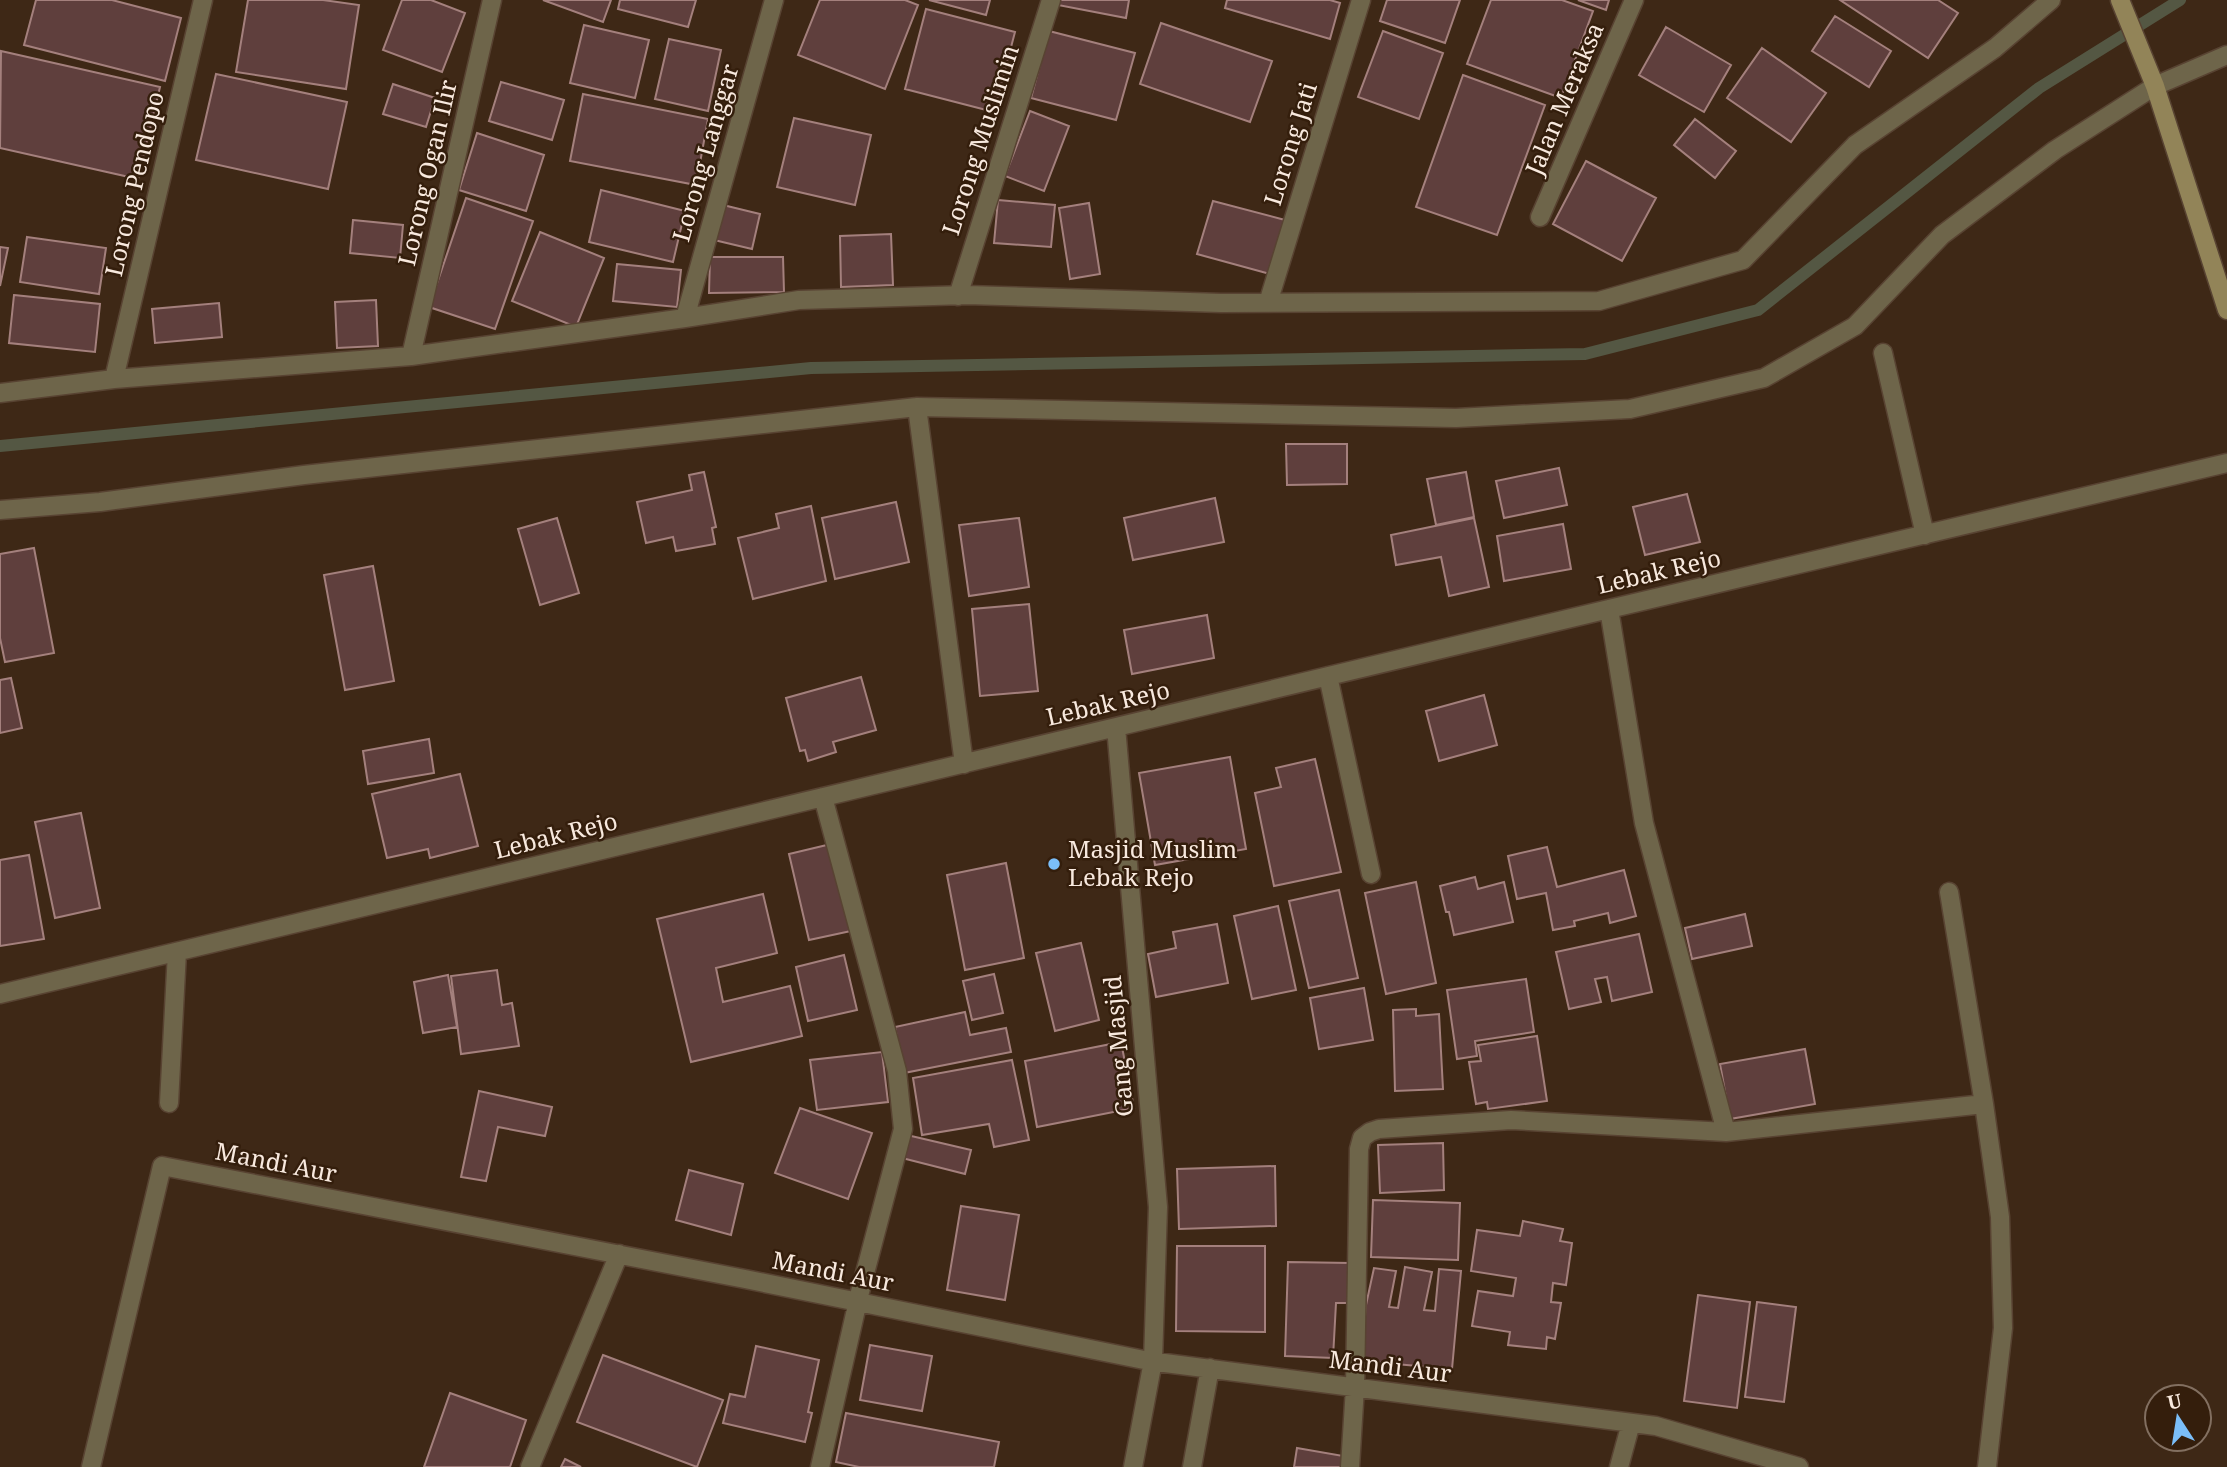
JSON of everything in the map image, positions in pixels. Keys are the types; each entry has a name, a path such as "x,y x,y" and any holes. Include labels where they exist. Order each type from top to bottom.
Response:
{"street":[{"name":"Lorong Pendopo","path":"114,379 203,0"},
{"name":"Lorong Ogan Ilir","path":"411,356 492,0"},
{"name":"Lorong Langgar","path":"685,318 774,0"},
{"name":"Lorong Muslimin","path":"958,296 1051,0"},
{"name":"Lorong Jati","path":"1268,303 1361,0"},
{"name":"Jalan Meraksa","path":"1540,217 1634,0"},
{"path":"0,393 114,379 411,356 799,300 958,296 1268,303 1599,301 1742,260 1855,145 1995,48 2051,0"},
{"path":"2120,0 2155,86 2227,310"},
{"path":"0,510 100,502 318,474 917,407 1456,418 1630,409 1764,377 1855,326 1942,235 2055,150 2155,86 2227,55"},
{"path":"1882,353 1925,535"},
{"path":"917,407 964,764"},
{"name":"Lebak Rejo","path":"0,994 2227,463"},
{"path":"1609,609 1644,823 1726,1132"},
{"path":"1328,676 1371,874"},
{"name":"Gang Masjid","path":"1116,727 1158,1207 1153,1361 1133,1467"},
{"path":"820,1467 902,1129 897,1071 823,797"},
{"path":"1949,892 2000,1217 2003,1328 1987,1467"},
{"path":"169,1103 177,952"},
{"path":"1350,1467 1355,1387 1359,1149 1362,1138 1370,1132 1379,1129 1511,1120 1726,1132 1984,1104"},
{"name":"Mandi Aur","path":"91,1467 162,1166 1153,1361 1656,1426 1799,1467"},
{"path":"530,1467 619,1254"},
{"path":"1192,1467 1210,1368"},
{"path":"1619,1467 1631,1423"}],"building":[{"path":"36,0 112,0 181,18 165,81 24,45"},
{"path":"248,0 323,0 359,5 346,89 236,72"},
{"path":"402,0 431,0 465,13 442,72 383,50"},
{"path":"543,0 611,0 603,22"},
{"path":"620,0 696,0 688,27 618,9"},
{"path":"820,0 905,0 918,5 885,89 798,55"},
{"path":"929,0 990,0 986,15"},
{"path":"1059,0 1129,0 1126,18 1058,5"},
{"path":"1227,0 1330,0 1340,3 1330,39 1225,8"},
{"path":"1387,0 1460,0 1445,43 1380,21"},
{"path":"1491,0 1562,0 1593,11 1561,98 1467,64"},
{"path":"1578,0 1609,0 1606,10"},
{"path":"1840,0 1938,0 1958,13 1928,58"},
{"path":"926,9 1015,32 994,112 905,89"},
{"path":"1835,16 1891,51 1869,87 1812,51"},
{"path":"1161,23 1272,61 1250,122 1140,84"},
{"path":"584,25 649,40 635,98 570,83"},
{"path":"1666,27 1731,65 1704,112 1639,75"},
{"path":"1049,31 1135,53 1116,120 1031,98"},
{"path":"1383,31 1443,53 1419,119 1358,97"},
{"path":"669,39 721,50 708,111 655,99"},
{"path":"1762,48 1826,93 1791,142 1727,98"},
{"path":"1,51 160,87 138,179 0,148"},
{"path":"216,74 347,102 328,189 196,160"},
{"path":"1463,75 1545,105 1497,235 1416,207"},
{"path":"501,82 564,100 552,140 489,121"},
{"path":"393,84 435,98 426,127 383,114"},
{"path":"583,94 708,119 696,185 570,161"},
{"path":"1030,111 1069,126 1044,191 1005,176"},
{"path":"794,118 871,135 855,205 777,187"},
{"path":"1695,119 1736,151 1715,178 1674,145"},
{"path":"477,133 544,155 526,211 459,190"},
{"path":"1586,161 1656,198 1622,261 1553,224"},
{"path":"601,190 685,211 673,262 589,242"},
{"path":"466,198 533,221 495,329 429,307"},
{"path":"998,200 1055,205 1051,247 994,243"},
{"path":"1213,201 1285,220 1270,274 1197,254"},
{"path":"1089,203 1100,274 1070,279 1059,208"},
{"path":"723,205 760,214 752,249 714,240"},
{"path":"353,220 403,225 400,258 350,253"},
{"path":"540,232 604,258 576,327 512,301"},
{"path":"891,234 893,285 841,287 840,236"},
{"path":"27,237 106,248 99,294 20,282"},
{"path":"0,247 8,248 0,286"},
{"path":"710,257 783,257 784,292 709,293"},
{"path":"617,264 681,270 677,307 613,301"},
{"path":"14,295 100,304 95,352 9,343"},
{"path":"376,300 378,346 337,348 335,302"},
{"path":"219,303 222,337 155,343 152,309"},
{"path":"1286,444 1347,444 1347,484 1287,485"},
{"path":"1559,468 1567,505 1504,518 1496,481"},
{"path":"704,472 716,527 712,528 715,544 676,551 673,537 646,543 637,502 692,490 689,475"},
{"path":"1466,472 1474,517 1436,525 1427,479"},
{"path":"1687,494 1700,542 1645,555 1633,507"},
{"path":"1215,498 1224,542 1133,560 1124,518"},
{"path":"896,502 909,562 835,579 822,518"},
{"path":"811,506 826,581 753,599 738,538 779,528 776,514"},
{"path":"557,518 579,593 540,605 518,529"},
{"path":"1019,518 1029,587 969,596 959,525"},
{"path":"1474,518 1489,587 1449,596 1441,557 1396,565 1391,535"},
{"path":"1563,524 1571,569 1504,581 1497,536"},
{"path":"34,548 54,653 5,662 0,638 0,554"},
{"path":"373,566 394,681 345,690 324,575"},
{"path":"1029,604 1038,691 980,696 972,609"},
{"path":"1207,615 1214,658 1132,674 1124,630"},
{"path":"861,677 876,730 833,742 836,752 808,761 805,750 800,751 786,698"},
{"path":"11,678 22,728 0,733 0,680"},
{"path":"1484,695 1497,745 1439,761 1426,711"},
{"path":"429,739 434,773 368,784 363,751"},
{"path":"1230,757 1246,849 1155,865 1139,773"},
{"path":"1315,759 1341,872 1274,886 1255,793 1281,787 1276,768"},
{"path":"460,774 478,846 430,858 428,849 387,858 372,794"},
{"path":"81,813 100,908 55,918 35,822"},
{"path":"831,844 851,931 809,940 789,854"},
{"path":"1547,847 1557,887 1624,870 1636,916 1610,923 1608,913 1574,921 1575,926 1553,930 1546,893 1517,899 1508,856"},
{"path":"29,855 44,939 0,946 0,860"},
{"path":"1006,863 1024,958 965,970 947,875"},
{"path":"1475,877 1478,889 1504,882 1513,922 1454,935 1440,886"},
{"path":"1416,882 1436,983 1386,994 1365,893"},
{"path":"1339,890 1358,978 1309,988 1289,901"},
{"path":"763,894 777,953 716,968 723,1002 790,986 802,1036 691,1062 657,919"},
{"path":"1278,906 1296,990 1252,999 1234,916"},
{"path":"1745,914 1752,946 1692,959 1685,928"},
{"path":"1217,924 1228,983 1156,997 1148,954 1176,948 1173,932"},
{"path":"1639,934 1652,992 1612,1001 1607,977 1595,979 1601,1002 1569,1009 1556,952"},
{"path":"1081,943 1099,1020 1055,1031 1036,953"},
{"path":"844,955 857,1010 808,1021 796,967"},
{"path":"497,970 502,1005 512,1003 519,1046 461,1054 451,976"},
{"path":"994,974 1003,1013 972,1020 963,981"},
{"path":"448,975 457,1027 423,1033 414,982"},
{"path":"1526,979 1534,1032 1475,1041 1477,1056 1457,1059 1447,990"},
{"path":"1364,988 1373,1040 1319,1049 1310,998"},
{"path":"1416,1009 1416,1016 1439,1014 1443,1089 1395,1091 1393,1010"},
{"path":"965,1012 970,1035 1006,1028 1011,1052 904,1073 895,1027"},
{"path":"1537,1036 1547,1101 1488,1109 1487,1102 1476,1104 1469,1062 1481,1061 1478,1045"},
{"path":"1121,1042 1134,1108 1037,1127 1025,1061"},
{"path":"1805,1049 1815,1104 1730,1119 1720,1064"},
{"path":"882,1052 888,1102 817,1110 810,1060"},
{"path":"1012,1060 1029,1140 994,1147 989,1124 922,1135 913,1078"},
{"path":"479,1091 552,1107 545,1136 498,1127 486,1181 461,1177"},
{"path":"800,1108 872,1133 848,1199 775,1173"},
{"path":"907,1135 971,1150 965,1174 902,1158"},
{"path":"1443,1143 1444,1190 1380,1193 1378,1145"},
{"path":"1275,1166 1276,1226 1179,1229 1177,1169"},
{"path":"689,1170 743,1184 731,1235 676,1220"},
{"path":"1373,1200 1460,1203 1458,1260 1371,1257"},
{"path":"961,1206 1019,1215 1005,1300 947,1290"},
{"path":"1523,1221 1563,1229 1560,1241 1572,1243 1566,1285 1553,1283 1551,1302 1561,1303 1555,1339 1547,1337 1546,1349 1508,1345 1510,1332 1472,1326 1478,1291 1513,1296 1516,1278 1471,1271 1477,1230 1520,1236"},
{"path":"1177,1246 1265,1246 1265,1332 1176,1331"},
{"path":"1288,1262 1351,1263 1351,1303 1336,1303 1333,1358 1285,1356"},
{"path":"1405,1267 1432,1272 1424,1310 1435,1311 1439,1269 1461,1271 1452,1369 1361,1361 1366,1305 1374,1268 1396,1271 1389,1307 1398,1308"},
{"path":"1698,1295 1750,1302 1737,1408 1684,1401"},
{"path":"1757,1302 1796,1307 1784,1402 1745,1397"},
{"path":"870,1345 932,1356 922,1411 860,1400"},
{"path":"756,1346 819,1360 805,1442 723,1423 730,1394 745,1397"},
{"path":"603,1355 723,1400 697,1467 577,1422"},
{"path":"450,1393 526,1420 510,1467 424,1467"},
{"path":"846,1413 999,1442 994,1467 859,1467 836,1462"},
{"path":"1297,1448 1349,1457 1347,1467 1294,1467"},
{"path":"565,1459 581,1467 561,1467"}],"waterway":[{"path":"0,446 811,368 1585,354 1758,310 2039,88 2180,0"}],"place":[{"name":"Masjid Muslim Lebak Rejo","path":"1054,864"}]}
